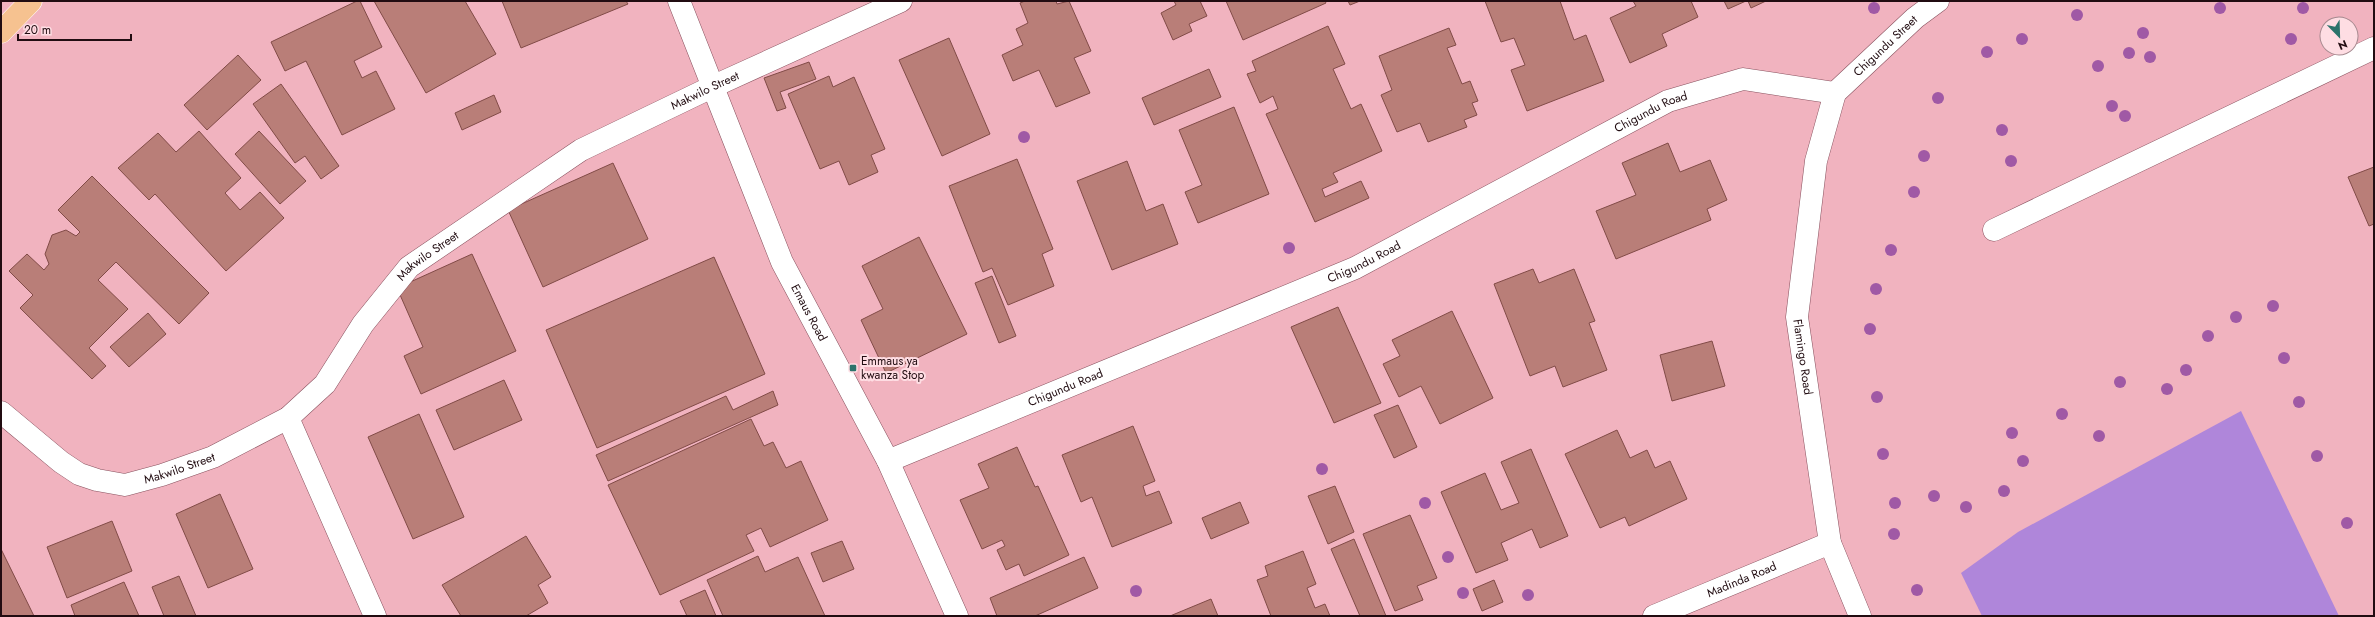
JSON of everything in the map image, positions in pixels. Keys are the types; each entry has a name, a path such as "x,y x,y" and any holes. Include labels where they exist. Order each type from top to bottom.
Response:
{"highway":[{"path":"1,32 31,1"}],"street":[{"name":"Emaus Road","path":"679,1 714,86 782,262 888,461 957,616"},
{"name":"Makwilo Street","path":"1,412 61,462 79,474 97,480 125,485 162,475 213,457 288,418 325,384 363,324 409,267 581,150 714,86 901,1"},
{"name":"Chigundu Street","path":"1835,93 1915,18 1938,1"},
{"path":"1994,230 2374,48"},
{"name":"Chigundu Road","path":"888,461 1355,268 1668,101 1743,79 1835,93"},
{"name":"Flamingo Road","path":"1835,93 1816,161 1797,317 1830,543 1860,616"},
{"path":"288,418 375,616"},
{"name":"Madinda Road","path":"1654,616 1830,543"}],"shaded area":[{"path":"2241,411 2339,616 1982,616 1961,573 2018,532"}],"building":[{"path":"357,1 360,1 382,47 354,61 362,78 376,71 395,109 342,135 306,61 285,71 271,42"},
{"path":"374,1 465,1 496,54 426,93"},
{"path":"502,1 626,1 628,4 521,48"},
{"path":"1025,1 1056,1 1057,4 1069,1 1091,51 1074,58 1090,93 1056,107 1039,70 1013,81 1002,55 1023,45 1016,29 1028,23 1020,3"},
{"path":"1174,1 1200,1 1207,16 1189,24 1192,31 1173,40 1161,13 1176,5"},
{"path":"1226,1 1325,1 1326,3 1243,40"},
{"path":"1348,1 1360,1 1350,5"},
{"path":"1485,1 1560,1 1574,40 1586,35 1604,81 1527,111 1511,70 1525,65 1514,38 1501,42"},
{"path":"1633,1 1691,1 1698,17 1662,34 1667,46 1630,63 1610,18 1636,6"},
{"path":"1724,1 1746,1 1728,9"},
{"path":"1748,1 1766,1 1751,8"},
{"path":"1328,26 1345,64 1333,69 1351,109 1361,104 1382,151 1333,173 1338,182 1322,189 1325,197 1361,181 1369,198 1315,222 1266,114 1278,109 1273,96 1260,103 1247,74 1256,71 1252,61"},
{"path":"1449,28 1456,45 1447,48 1462,84 1470,81 1478,101 1472,103 1477,115 1464,120 1467,127 1428,142 1420,123 1397,132 1381,95 1392,90 1379,56"},
{"path":"949,38 990,134 942,156 899,60"},
{"path":"238,55 261,80 207,130 184,105"},
{"path":"809,62 816,79 780,92 786,108 777,111 764,78"},
{"path":"1209,69 1221,97 1154,125 1142,98"},
{"path":"829,76 833,87 854,77 885,149 871,155 878,172 849,185 839,161 820,169 788,94"},
{"path":"281,84 339,166 321,179 305,156 295,163 253,104"},
{"path":"494,95 501,112 462,130 455,113"},
{"path":"1234,107 1269,194 1198,223 1185,192 1202,185 1179,130"},
{"path":"199,131 241,178 225,193 240,210 260,192 284,218 226,271 155,194 149,200 118,168 158,133 176,152"},
{"path":"259,131 306,181 280,204 235,154"},
{"path":"1668,143 1680,172 1710,160 1727,200 1707,209 1711,220 1616,259 1596,211 1636,195 1622,163"},
{"path":"1017,159 1053,249 1042,254 1054,286 1008,305 992,268 983,272 949,186"},
{"path":"1127,161 1146,211 1163,204 1178,244 1112,270 1077,181"},
{"path":"613,163 648,239 543,287 508,210"},
{"path":"2374,167 2374,224 2369,226 2348,177"},
{"path":"92,176 209,293 179,324 116,262 98,280 128,309 89,348 106,366 92,379 20,308 33,295 9,271 27,254 44,270 49,264 45,254 52,235 66,230 76,236 80,232 58,210"},
{"path":"919,237 967,334 886,373 861,320 883,309 862,266"},
{"path":"472,254 516,351 421,394 404,356 423,347 397,288"},
{"path":"714,257 765,374 597,448 546,330"},
{"path":"1533,269 1539,283 1574,269 1595,321 1589,323 1607,370 1563,387 1555,366 1530,376 1494,284"},
{"path":"992,276 1016,336 999,343 975,283"},
{"path":"1338,307 1381,403 1334,423 1291,327"},
{"path":"1452,311 1493,398 1440,424 1421,386 1399,397 1383,364 1400,356 1392,340"},
{"path":"148,313 166,334 129,367 110,347"},
{"path":"1712,341 1725,386 1672,401 1660,355"},
{"path":"504,380 522,420 454,450 436,410"},
{"path":"773,391 778,405 608,481 596,455 726,396 733,410"},
{"path":"1398,405 1417,447 1394,458 1374,415"},
{"path":"419,414 464,517 413,539 368,437"},
{"path":"751,419 764,446 773,442 786,468 801,461 828,520 770,547 761,528 746,535 754,551 660,595 608,485"},
{"path":"1133,426 1155,481 1143,486 1146,496 1159,491 1172,523 1112,547 1092,497 1081,502 1062,455"},
{"path":"1617,430 1630,458 1647,450 1655,468 1670,461 1687,499 1629,526 1625,517 1600,528 1565,454"},
{"path":"1017,447 1035,487 1038,486 1069,555 1024,576 1019,564 1006,570 997,550 1005,546 1002,540 982,549 960,500 989,488 978,464"},
{"path":"1531,449 1568,536 1540,548 1532,529 1501,543 1508,560 1476,573 1441,492 1485,473 1501,510 1519,503 1501,462"},
{"path":"1335,486 1354,532 1328,544 1308,496"},
{"path":"220,494 253,569 208,588 176,514"},
{"path":"1240,502 1249,523 1211,539 1202,518"},
{"path":"1410,515 1437,578 1417,586 1423,600 1395,611 1363,534"},
{"path":"112,521 132,571 67,598 47,547"},
{"path":"526,536 551,577 538,585 548,603 526,616 461,616 442,585"},
{"path":"1354,539 1386,616 1360,616 1331,549"},
{"path":"842,541 854,569 823,582 811,553"},
{"path":"1,549 34,616 1,616"},
{"path":"1303,551 1316,584 1307,588 1315,608 1325,604 1330,616 1271,616 1257,580 1268,576 1265,566"},
{"path":"758,556 765,572 798,557 825,616 723,616 707,580"},
{"path":"1084,557 1098,588 1035,616 997,616 990,598"},
{"path":"179,576 196,616 164,616 152,587"},
{"path":"1494,580 1503,602 1482,611 1473,589"},
{"path":"124,582 139,616 75,616 71,605"},
{"path":"705,590 716,616 687,616 680,601"},
{"path":"1211,599 1218,616 1170,616"}],"place":[{"name":"Emmaus ya kwanza Stop","path":"853,368"}]}
